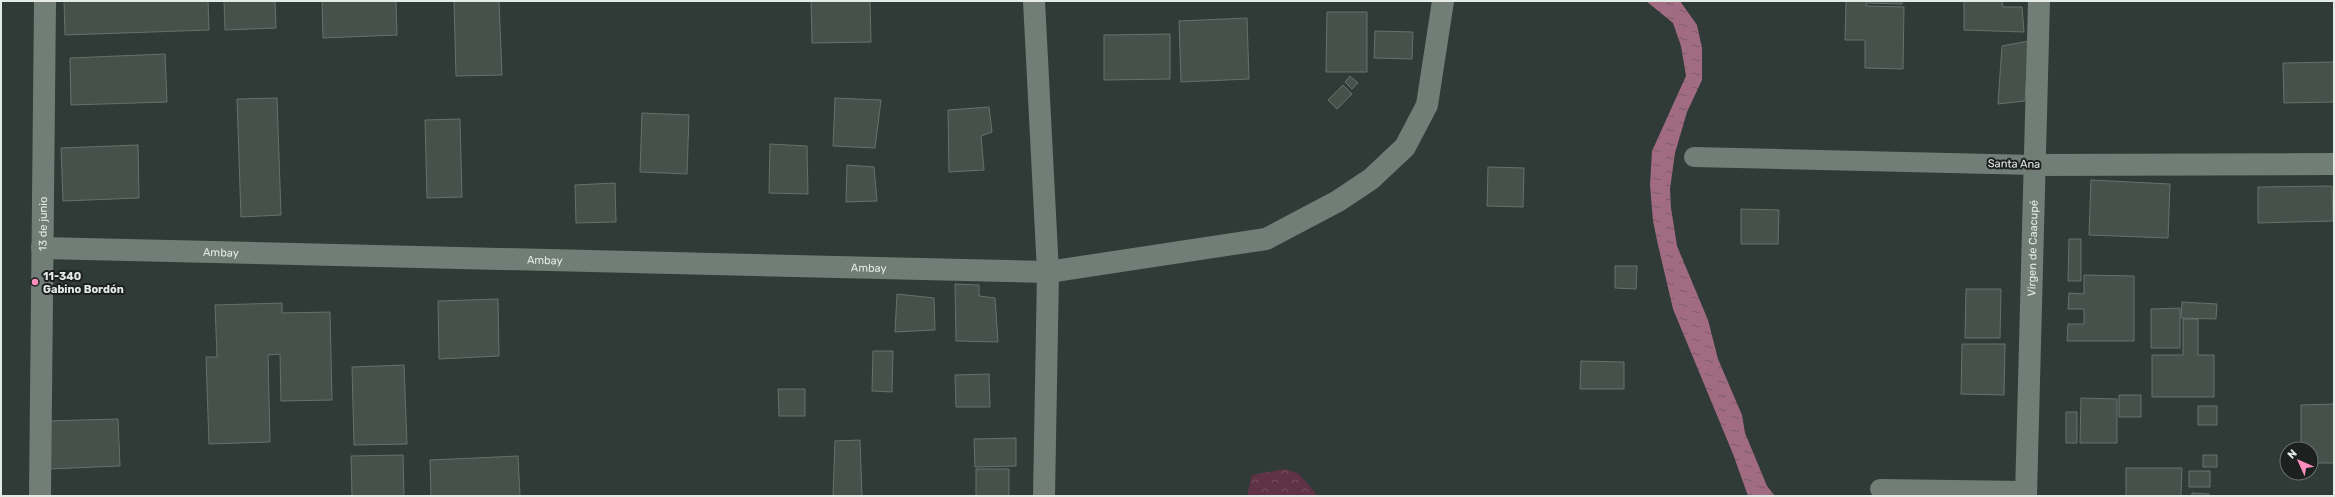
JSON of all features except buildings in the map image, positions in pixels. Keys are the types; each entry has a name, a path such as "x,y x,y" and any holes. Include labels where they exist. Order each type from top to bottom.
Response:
{"street":[{"name":"13 de junio","path":"40,496 45,1"},
{"path":"1034,1 1048,272 1044,496"},
{"name":"Ambay","path":"42,248 1048,272 1266,239 1338,201 1372,180 1405,147 1427,105 1443,1"},
{"name":"Virgen de Caacupé","path":"2026,494 2039,1"},
{"name":"Santa Ana","path":"2035,165 2334,164"}],"lane":[{"name":"Santa Ana","path":"1694,157 2035,165"},
{"path":"1880,488 2026,494"}],"green space":[{"path":"1285,469 1299,474 1318,496 1247,496 1252,475"}],"water":[{"path":"1646,1 1680,1 1697,25 1702,48 1702,80 1687,112 1675,153 1670,189 1671,208 1677,246 1708,320 1718,359 1742,415 1745,433 1767,486 1775,496 1748,496 1733,454 1673,309 1653,221 1650,185 1652,151 1686,76 1681,46 1673,23"}],"place":[{"name":"11-340 Gabino Bordón","path":"35,282"}]}
